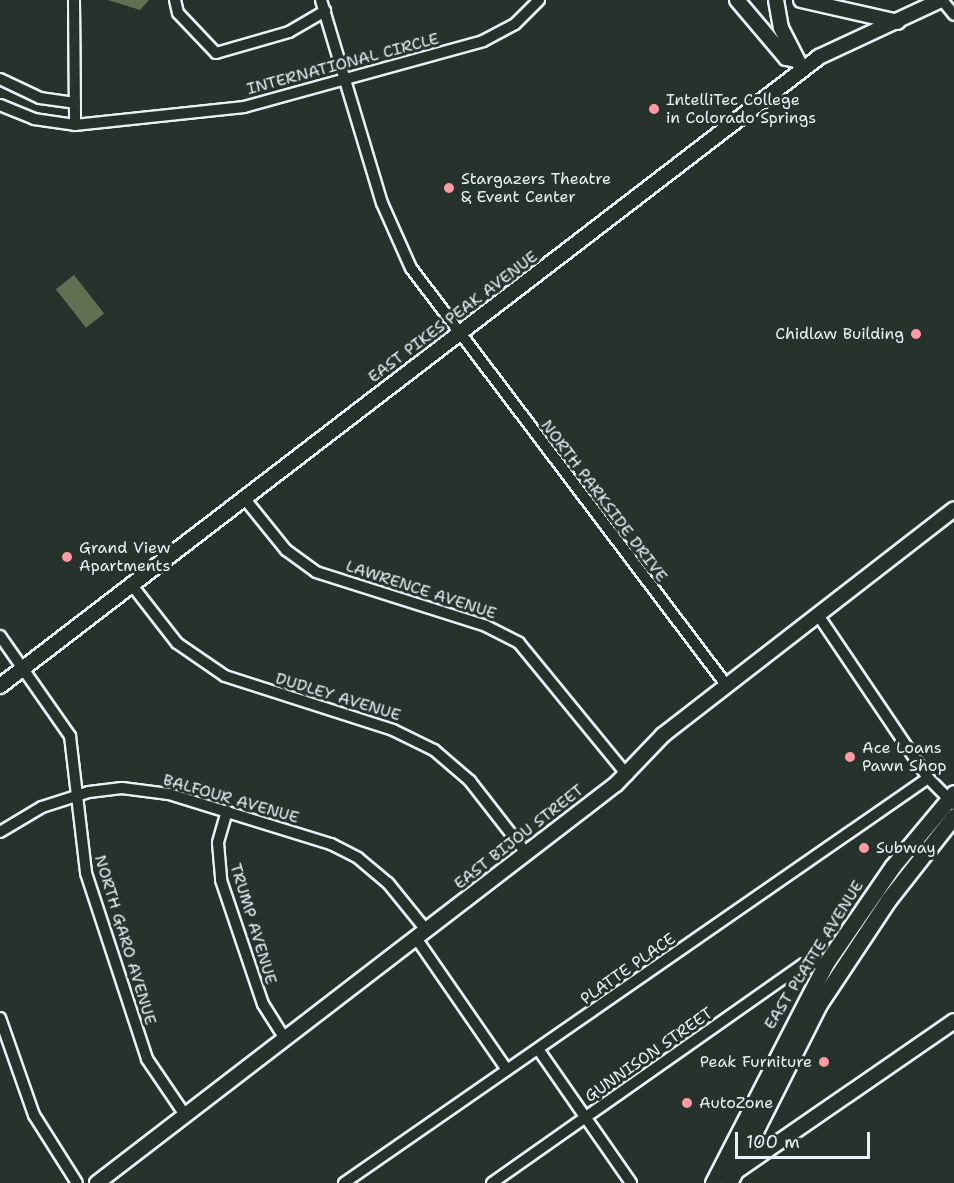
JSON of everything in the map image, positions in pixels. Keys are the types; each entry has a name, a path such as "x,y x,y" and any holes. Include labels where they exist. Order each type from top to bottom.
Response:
{"main road":[{"path":"737,0 786,58 800,65"},
{"path":"776,0 800,65"},
{"path":"801,0 898,22"},
{"name":"EAST PIKES PEAK AVENUE","path":"0,686 458,334 800,65 942,0"},
{"name":"EAST BIJOU STREET","path":"97,1183 627,776 660,738 954,509"},
{"name":"EAST PLATTE AVENUE","path":"713,1183 826,963 871,896 952,799"},
{"name":"EAST PLATTE AVENUE","path":"732,1178 819,1004 857,945 954,816"},
{"path":"857,945 852,935 871,896"},
{"path":"819,1004 826,963"},
{"path":"720,1183 732,1178 777,1143 954,1021"},
{"path":"753,1134 777,1143"}],"street":[{"path":"74,0 75,124"},
{"path":"175,0 178,14 216,53 289,32 324,11"},
{"name":"NORTH PARKSIDE DRIVE","path":"321,0 393,232 421,284 727,686"},
{"name":"INTERNATIONAL CIRCLE","path":"0,105 34,119 75,124 233,109 346,81 494,37 539,0"},
{"path":"942,0 954,15"},
{"path":"0,79 26,93 75,103"},
{"name":"LAWRENCE AVENUE","path":"244,498 286,550 316,572 486,626 519,643 627,776"},
{"name":"DUDLEY AVENUE","path":"131,584 182,647 225,676 393,730 440,754 470,781 526,853"},
{"path":"818,615 928,778 952,799"},
{"name":"NORTH GARO AVENUE","path":"0,636 70,736 86,873 138,1034 160,1084 185,1115"},
{"name":"PLATTE PLACE","path":"344,1183 928,778"},
{"name":"BALFOUR AVENUE","path":"0,831 78,795 139,789 227,811 358,858 388,883 507,1070"},
{"name":"TRUMP AVENUE","path":"227,811 219,843 221,880 263,1004 285,1039"},
{"name":"GUNNISON STREET","path":"492,1183 804,964 826,963"},
{"path":"0,1018 34,1115 77,1183"},
{"path":"538,1049 632,1183"}],"green space":[{"path":"108,0 149,0 140,10"},
{"path":"74,275 104,314 86,328 56,289"}],"place":[{"name":"IntelliTec College in Colorado Springs","path":"654,109"},
{"name":"Stargazers Theatre & Event Center","path":"449,188"},
{"name":"Chidlaw Building","path":"916,334"},
{"name":"Grand View Apartments","path":"67,557"},
{"name":"Ace Loans Pawn Shop","path":"850,757"},
{"name":"Subway","path":"864,848"},
{"name":"Peak Furniture","path":"824,1062"},
{"name":"AutoZone","path":"687,1103"}]}
